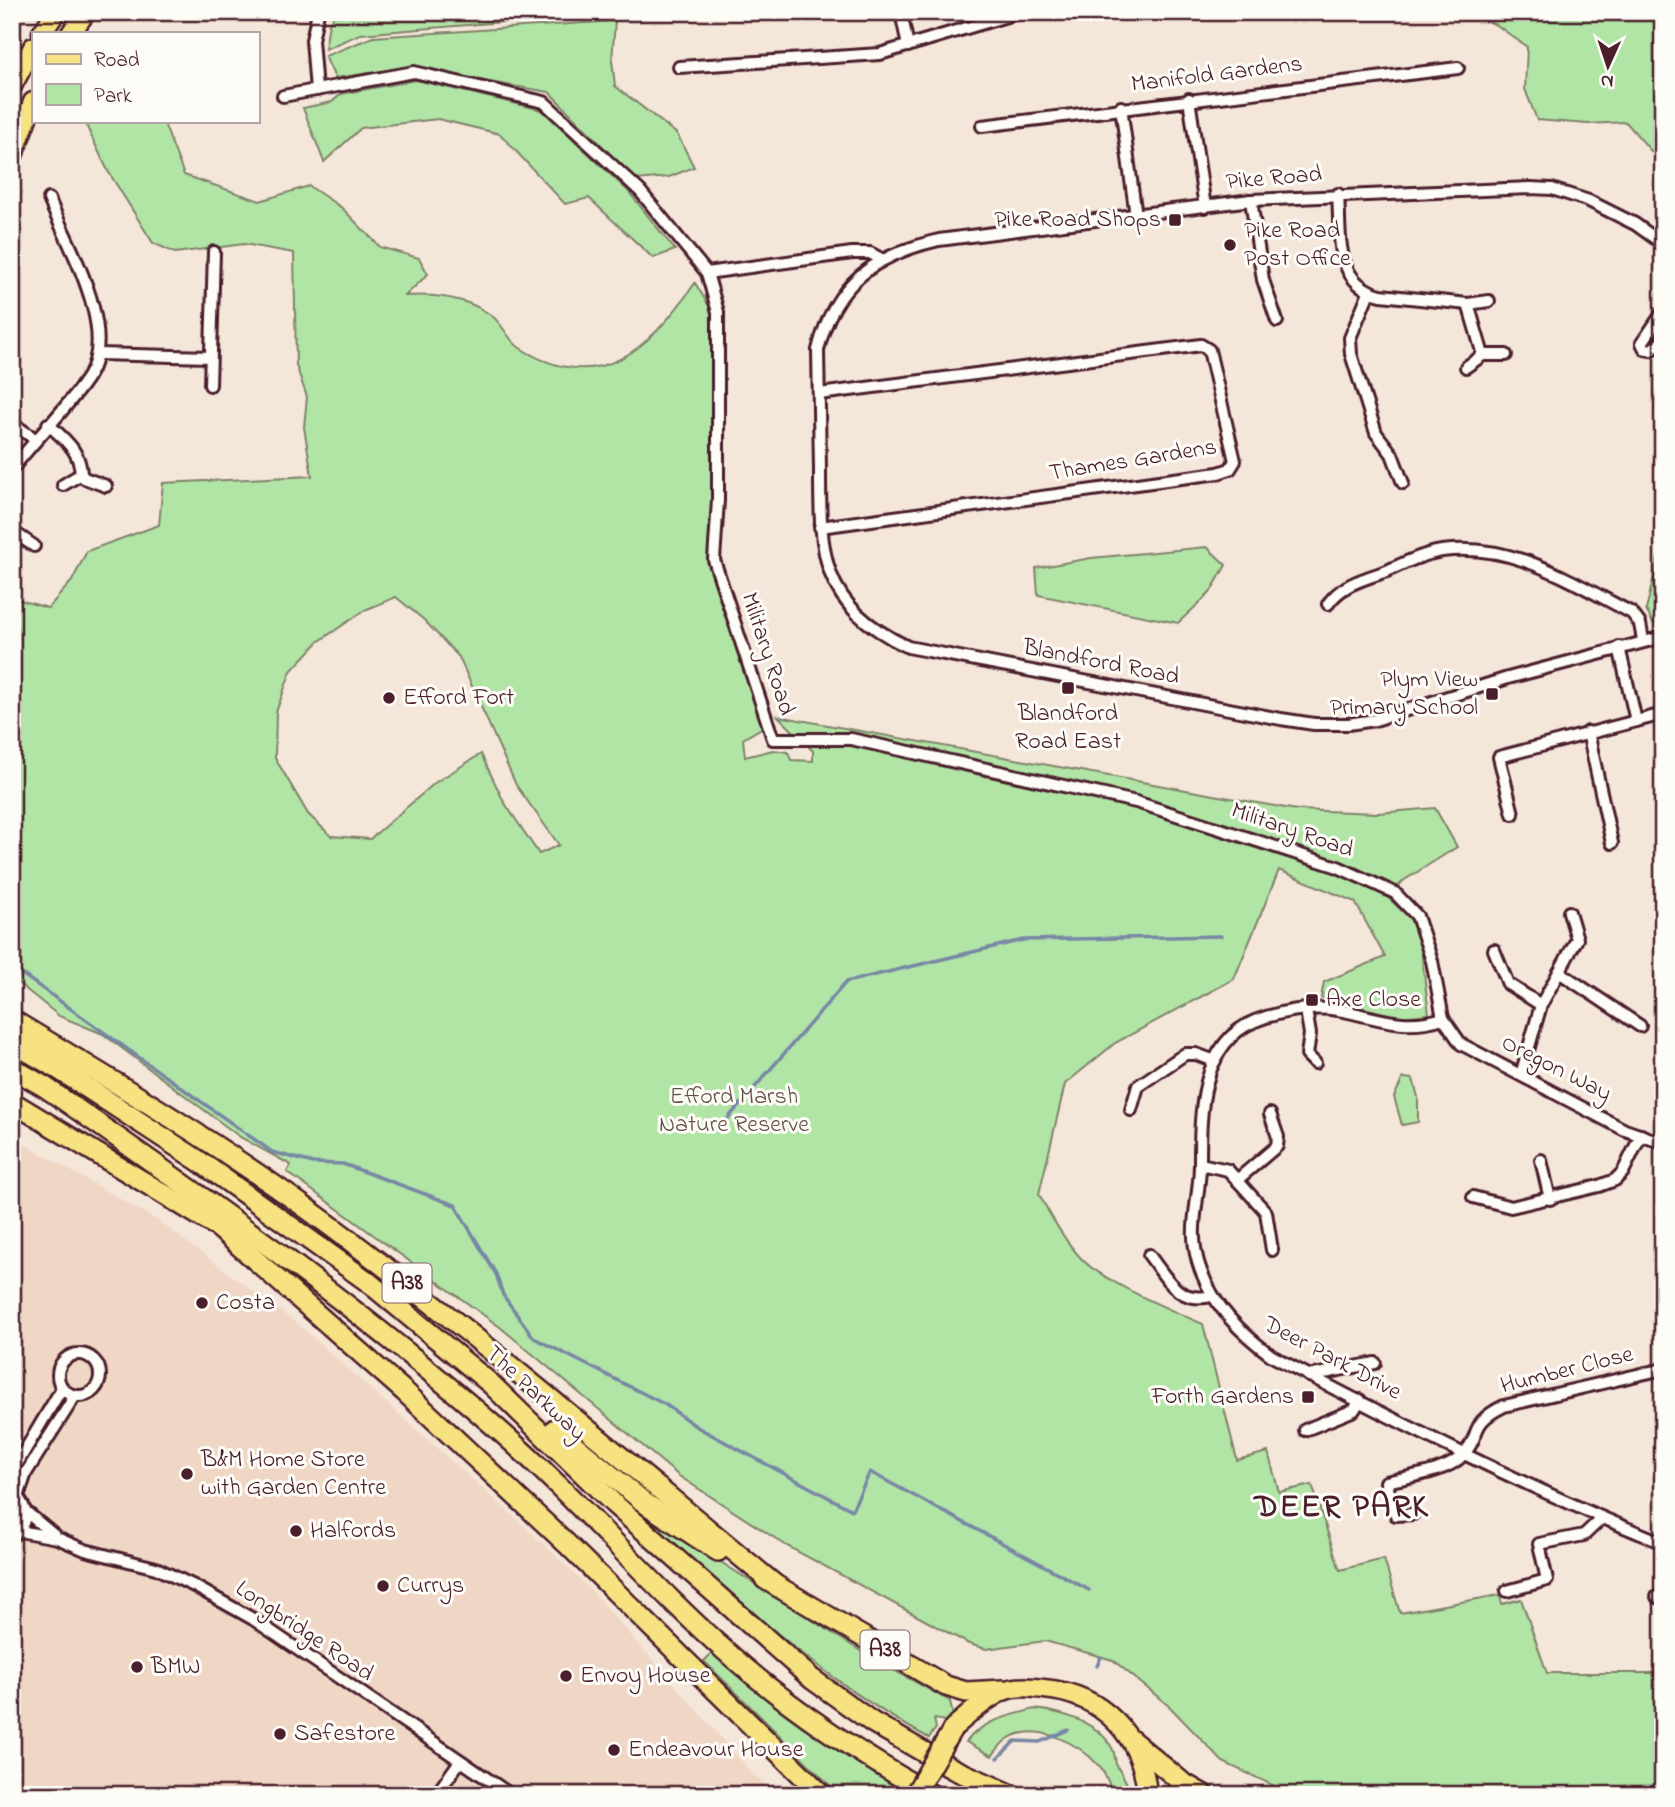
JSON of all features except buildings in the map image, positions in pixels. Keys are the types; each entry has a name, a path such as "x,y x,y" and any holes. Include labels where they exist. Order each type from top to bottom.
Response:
{"highway":[{"name":"A38","path":"12,1020 240,1163 327,1223 515,1369 774,1584"},
{"name":"The Parkway","path":"12,1042 60,1070 268,1209 367,1281 491,1384 613,1503 812,1679 872,1722 953,1769 1012,1795"},
{"name":"The Parkway","path":"12,1068 46,1087 301,1268 441,1380 504,1435 729,1654 795,1709 861,1755 932,1795"},
{"name":"A38","path":"12,1102 218,1227 355,1321 537,1479 588,1517"},
{"name":"A38","path":"218,1227 405,1392 566,1543 822,1795"},
{"name":"A38","path":"491,1384 558,1431 646,1504 774,1584 946,1686 966,1692 1003,1690"},
{"path":"1131,1740 1183,1783 1204,1795"}],"main road":[{"path":"43,32 56,12"},
{"path":"72,32 86,12"},
{"path":"12,86 32,49"},
{"path":"12,158 32,105"},
{"path":"914,1795 953,1728 1003,1690 1039,1688 1088,1699 1116,1719 1131,1740 1143,1771 1147,1795"}],"street":[{"path":"316,90 312,40 318,12"},
{"path":"901,12 908,46"},
{"path":"679,67 839,59 908,46 1020,12"},
{"name":"Manifold Gardens","path":"982,126 1458,68"},
{"name":"Military Road","path":"283,96 414,72 544,102 640,191 706,273 718,312 718,500 714,560 773,739 850,739 1136,802 1338,867 1395,893 1417,916 1429,951 1443,1018"},
{"path":"1189,99 1205,207"},
{"path":"1121,107 1136,216"},
{"name":"Pike Road","path":"838,300 858,276 881,260 895,252 939,240 1251,200 1338,194 1484,188 1552,189 1616,214 1663,244"},
{"path":"1338,194 1343,263 1347,274 1369,292 1468,304 1489,301"},
{"path":"12,469 89,376 98,354 100,333 95,309 49,199"},
{"path":"1251,200 1263,280 1278,321"},
{"path":"209,385 214,252"},
{"path":"706,273 852,253 870,253 881,260"},
{"path":"1369,292 1350,338 1351,354 1376,433 1392,454 1403,483"},
{"name":"Blandford Road","path":"838,300 824,326 818,350 822,551 839,593 871,625 908,646 1314,724 1348,724 1375,720 1643,640 1663,637"},
{"path":"1468,304 1483,355"},
{"path":"1663,312 1642,343 1645,349 1651,350 1663,341"},
{"name":"Thames Gardens","path":"819,394 1201,345 1209,350 1236,461 1230,469 1218,473 820,527"},
{"path":"98,354 209,357"},
{"path":"1466,367 1483,355 1506,355"},
{"path":"12,423 35,439"},
{"path":"48,424 75,451 80,459 81,474 84,478 106,486"},
{"path":"63,485 81,474"},
{"path":"25,524 15,533 34,546"},
{"path":"1328,604 1338,590 1419,558 1442,551 1491,551 1521,557 1632,613 1640,624 1643,640"},
{"path":"1619,647 1636,721"},
{"path":"1513,814 1499,757 1663,714"},
{"path":"1588,732 1612,843"},
{"path":"1521,1075 1541,1004 1577,939 1569,912"},
{"path":"1494,950 1508,985 1541,1004"},
{"path":"1559,972 1640,1026"},
{"path":"1306,1010 1310,1034 1307,1055 1315,1063"},
{"name":"Deer Park Drive","path":"1443,1018 1409,1025 1338,1010 1306,1010 1275,1014 1235,1031 1215,1061 1206,1084 1201,1111 1199,1164 1192,1226 1200,1269 1212,1296 1246,1338 1272,1356 1464,1454 1663,1543"},
{"name":"Oregon Way","path":"1443,1018 1461,1044 1641,1135 1663,1143"},
{"path":"1131,1110 1138,1086 1185,1054 1196,1054 1215,1061"},
{"path":"1237,1180 1277,1146 1279,1137 1270,1114"},
{"path":"1473,1197 1511,1207 1615,1180 1631,1159 1641,1135"},
{"path":"1541,1160 1550,1199"},
{"path":"1199,1164 1225,1168 1266,1212 1272,1250"},
{"path":"1149,1255 1182,1295 1196,1300 1212,1296"},
{"path":"12,1472 62,1388 58,1370 64,1359 76,1354 89,1357 98,1366 100,1379 93,1390 75,1396 26,1473 15,1495 25,1511 16,1533"},
{"path":"1309,1376 1375,1363"},
{"name":"Humber Close","path":"1464,1454 1479,1423 1504,1406 1663,1369"},
{"path":"62,1388 75,1396"},
{"path":"1305,1430 1354,1410 1360,1400"},
{"path":"1413,1514 1396,1515 1386,1482 1447,1465 1464,1454"},
{"name":"Longbridge Road","path":"25,1511 57,1538"},
{"path":"1507,1591 1547,1580 1539,1544 1584,1535 1602,1518"},
{"name":"Longbridge Road","path":"16,1533 57,1538 85,1550 174,1576 253,1619 511,1795"},
{"path":"436,1795 460,1761"}],"shaded area":[{"path":"12,1137 157,1220 298,1324 520,1522 590,1589 753,1774 778,1795 12,1795"}],"green space":[{"path":"336,12 622,12 360,34 325,49 329,23"},
{"path":"1470,12 1663,12 1663,165 1626,122 1588,124 1537,120 1525,89 1527,47 1498,26"},
{"path":"615,21 612,60 615,86 677,134 694,167 669,177 636,180 549,92 405,68 335,78 325,56 373,37"},
{"path":"416,80 542,110 628,191 675,250 653,258 589,198 565,204 500,134 438,119 361,128 324,162 303,108 332,102 341,94"},
{"name":"Efford Marsh Nature Reserve","path":"84,122 163,122 184,175 260,201 309,186 342,208 380,247 419,258 428,274 405,296 439,296 472,305 496,319 520,348 548,362 574,368 598,367 621,359 660,328 695,283 714,314 714,496 710,560 763,727 743,739 745,757 773,750 788,752 791,760 813,761 813,751 778,716 1297,810 1378,813 1435,808 1457,847 1403,881 1388,898 1410,918 1420,942 1429,1014 1400,1017 1321,998 1324,982 1385,957 1355,902 1279,870 1234,979 1115,1043 1065,1084 1039,1194 1069,1244 1092,1268 1132,1292 1203,1324 1237,1460 1268,1452 1279,1492 1312,1485 1340,1570 1384,1559 1400,1613 1500,1595 1502,1604 1521,1599 1547,1673 1663,1673 1663,1795 1294,1795 1223,1762 1170,1707 1113,1660 1045,1641 986,1649 969,1644 787,1546 679,1476 500,1327 287,1172 291,1165 240,1137 103,1034 59,1016 12,978 12,608 16,599 48,608 72,581 87,551 159,525 163,483 312,476 304,427 307,397 296,365 294,253 244,244 175,253 153,243 108,171","holes":["396,597 424,620 459,657 516,785 559,845 539,854 504,802 481,754 436,782 370,839 331,836 308,814 275,758 276,712 291,671 318,642 365,610"]},
{"path":"1663,537 1663,621 1653,623 1646,610"},
{"path":"1207,547 1226,565 1210,593 1178,623 1038,595 1036,568 1091,558"},
{"path":"1403,1078 1413,1079 1418,1097 1418,1122 1402,1125 1394,1097"},
{"path":"636,1508 870,1657 950,1701 953,1716 945,1721 934,1719 936,1728 929,1738 888,1715 849,1689 776,1632"},
{"path":"718,1647 907,1786 903,1795 840,1795 704,1661"},
{"path":"1035,1709 1067,1716 1098,1731 1113,1750 1129,1795 1114,1795 1106,1776 1090,1757 1056,1737 1043,1733 1018,1734 1006,1740 992,1756 966,1742 988,1724"}],"waterway":[{"path":"717,1131 846,982 1023,940 1221,936"},
{"path":"12,967 272,1152 313,1163 343,1164 455,1205 496,1274 503,1295 534,1338 666,1405 697,1427 852,1510 870,1472 1089,1590"},
{"path":"1097,1666 1101,1657"},
{"path":"998,1758 1015,1741 1040,1742 1068,1730"}],"place":[{"name":"Pike Road Shops","path":"1175,220"},
{"name":"Pike Road Post Office","path":"1230,245"},
{"name":"Blandford Road East","path":"1068,688"},
{"name":"Plym View Primary School","path":"1492,694"},
{"name":"Efford Fort","path":"389,698"},
{"name":"Axe Close","path":"1312,1000"},
{"name":"Costa","path":"202,1303"},
{"name":"Forth Gardens","path":"1308,1397"},
{"name":"B&M Home Store with Garden Centre","path":"187,1474"},
{"name":"Halfords","path":"296,1531"},
{"name":"Currys","path":"383,1586"},
{"name":"BMW","path":"137,1667"},
{"name":"Envoy House","path":"566,1676"},
{"name":"Safestore","path":"280,1734"},
{"name":"Endeavour House","path":"614,1750"}],"district":[{"name":"DEER PARK","path":"1342,1508"}]}
